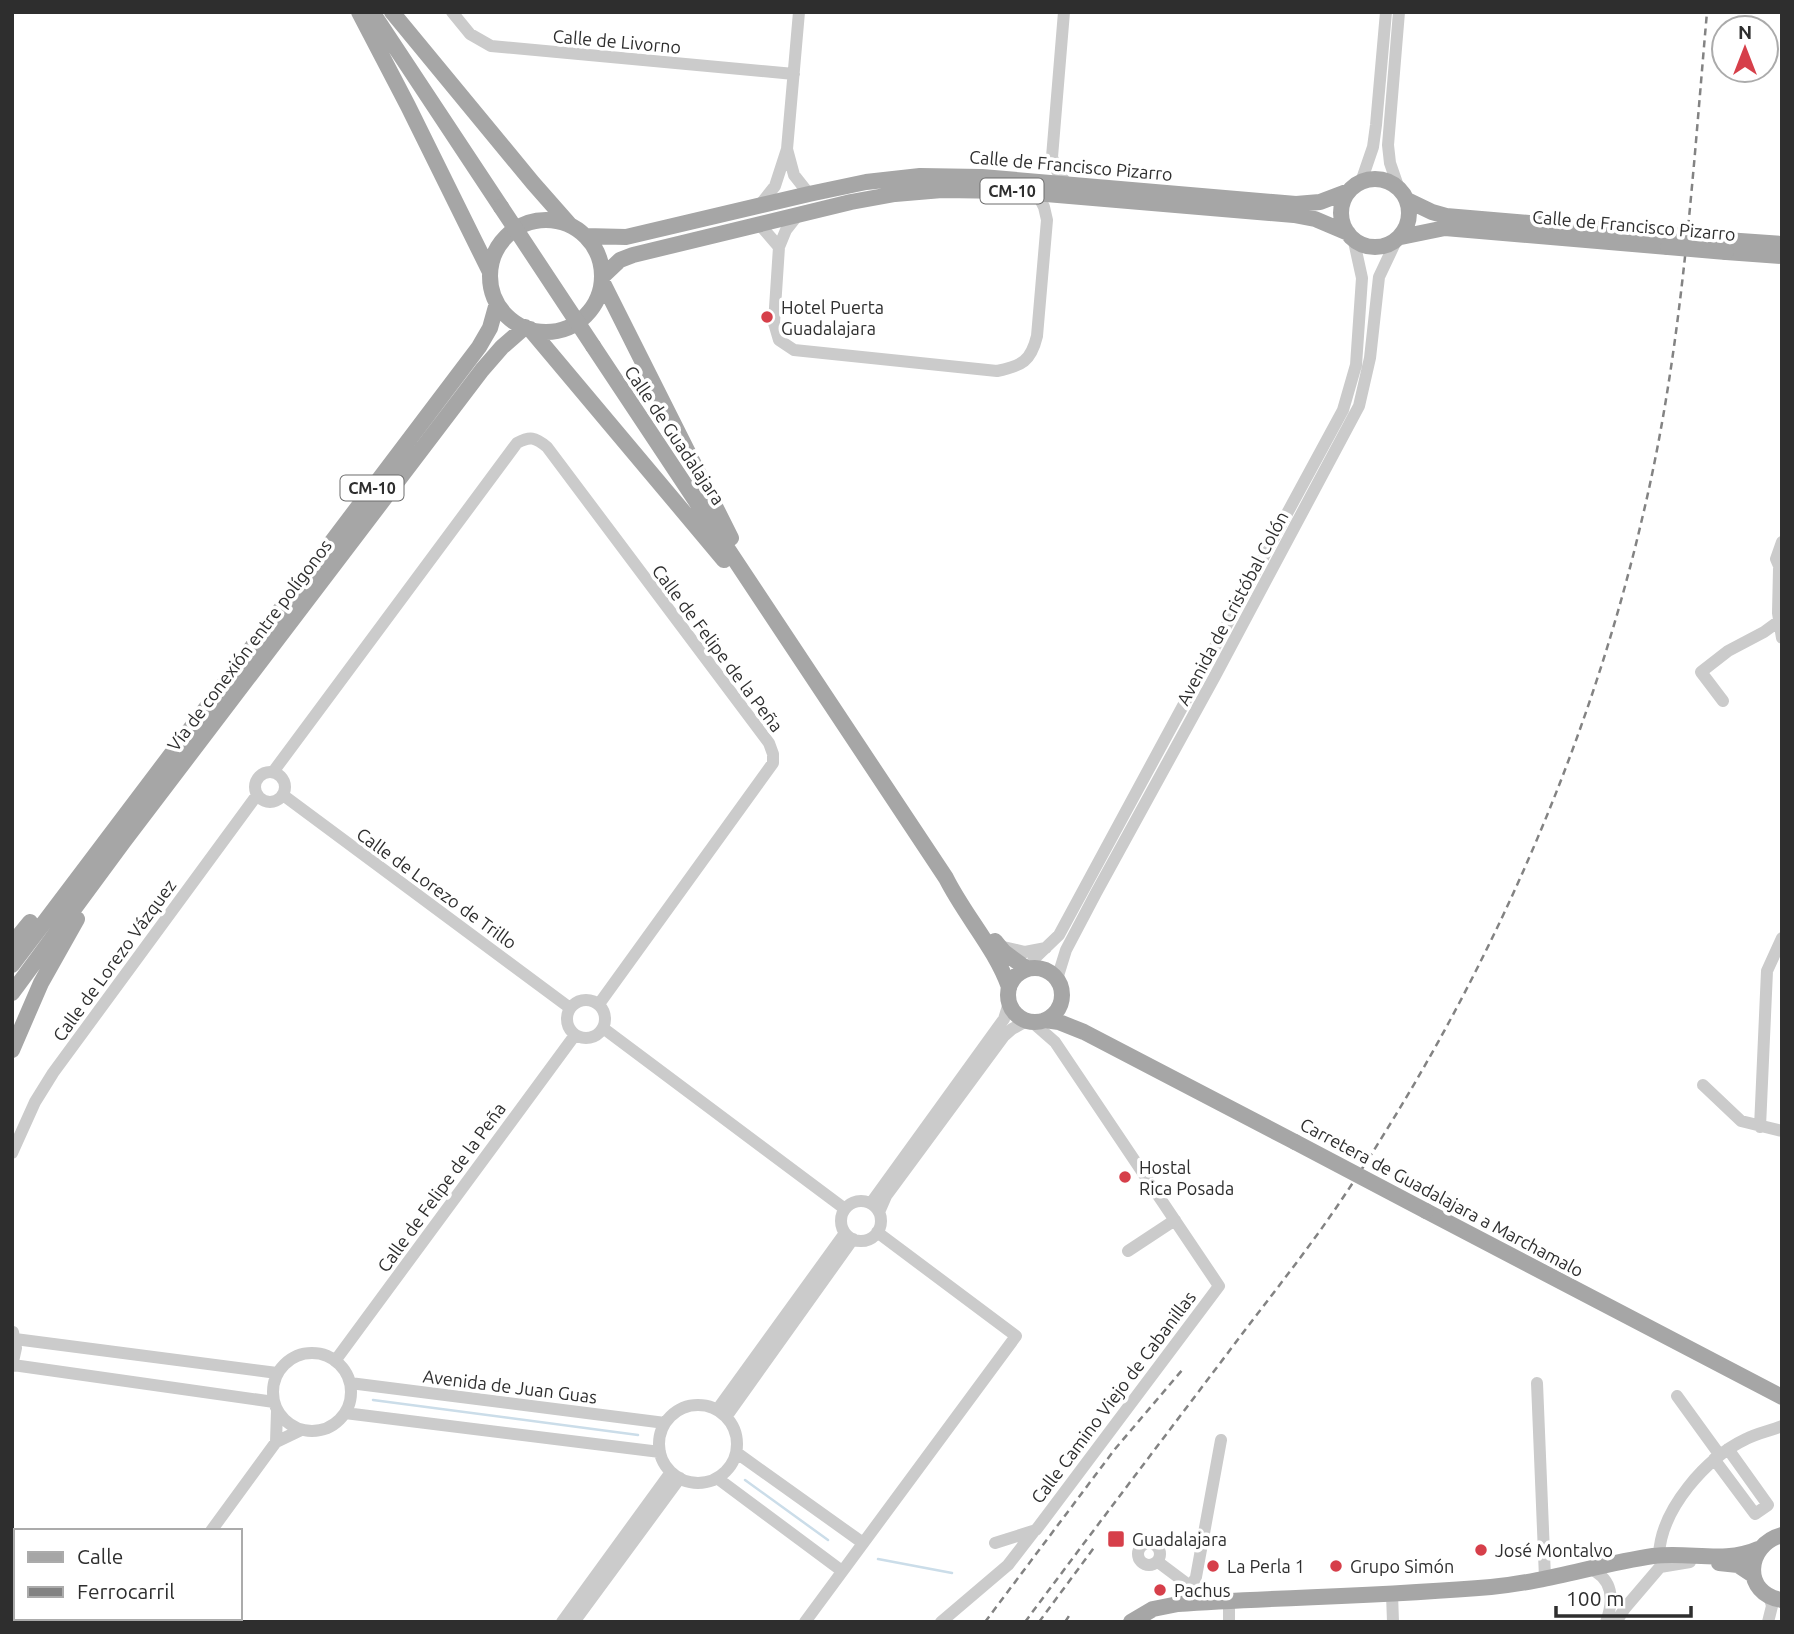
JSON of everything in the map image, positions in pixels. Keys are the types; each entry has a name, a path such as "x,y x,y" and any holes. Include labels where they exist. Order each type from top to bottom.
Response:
{"main road":[{"path":"359,12 489,270 497,303 509,318 527,328 546,350 685,512 794,647"},
{"name":"Calle de Guadalajara","path":"372,12 946,878 997,945 1028,969"},
{"path":"392,12 533,183 599,258 602,279 732,540 826,685 841,719"},
{"name":"Calle de Francisco Pizarro","path":"578,231 626,237 809,194 882,180 920,176 963,176 1034,187 1305,216 1350,235"},
{"name":"CM-10","path":"1355,186 1383,181 1403,194"},
{"path":"1350,235 1341,218 1344,199 1355,186"},
{"name":"Calle de Francisco Pizarro","path":"1065,190 1296,204 1321,202 1355,186"},
{"name":"Calle de Francisco Pizarro","path":"602,279 615,263 626,257 894,194 1034,187"},
{"path":"1399,239 1408,218 1403,194"},
{"name":"Calle de Francisco Pizarro","path":"1403,194 1432,212 1446,216 1726,246 1782,256"},
{"name":"CM-10","path":"489,270 496,250 506,236 521,226 547,220 578,231"},
{"name":"Calle de Francisco Pizarro","path":"1399,239 1445,228 1669,241"},
{"name":"CM-10","path":"1350,235 1373,246 1382,246 1399,239"},
{"name":"Calle de Francisco Pizarro","path":"1726,246 1782,244"},
{"name":"CM-10","path":"527,328 555,330 578,321 594,303 602,279"},
{"name":"Vía de conexión entre polígonos","path":"12,965 480,346 490,328 497,303"},
{"name":"Vía de conexión entre polígonos","path":"12,993 66,918 502,347 527,328"},
{"path":"502,347 531,342 546,350"},
{"name":"CM-10","path":"12,944 191,714 236,667"},
{"name":"CM-10","path":"12,1050 41,983 73,925 247,680"},
{"name":"Calle de Guadalajara","path":"946,878 958,903 1001,965 1009,995"},
{"path":"1028,969 1044,970 1057,979 1061,991 1044,1017 1015,1013 1009,995 1016,975 1028,969"},
{"name":"Carretera de Guadalajara a Marchamalo","path":"1044,1017 1084,1032 1782,1397"},
{"path":"1132,1622 1153,1609 1191,1596 1229,1602 1493,1587 1659,1555 1734,1556 1758,1549 1772,1538 1782,1535"},
{"path":"1758,1549 1753,1564 1754,1575 1758,1585 1775,1598"},
{"path":"1567,1574 1658,1562 1690,1562 1738,1565 1754,1575"}],"street":[{"name":"Calle de Livorno","path":"452,12 470,34 491,46 794,74"},
{"path":"760,205 775,186 787,149 799,12"},
{"path":"1047,220 1065,190 1052,157 1064,12"},
{"path":"1355,186 1375,136 1386,12"},
{"path":"1399,12 1388,145 1390,163 1403,194"},
{"path":"787,149 794,175 809,194"},
{"path":"797,216 786,230 779,247 774,323 779,340 794,350 997,370 1018,366 1033,352 1037,336 1047,220 1034,187 1052,157"},
{"path":"760,225 779,247"},
{"name":"Avenida de Cristóbal Colón","path":"1028,969 1035,958 1059,935 1343,411 1356,365 1362,278 1350,235"},
{"name":"Avenida de Cristóbal Colón","path":"1057,979 1066,950 1096,893 1359,406 1370,358 1379,277 1399,239"},
{"name":"Calle de Felipe de la Peña","path":"273,772 517,443 529,437 538,439 547,447 769,743 773,754 773,763 599,1004"},
{"path":"1782,542 1776,559 1780,571 1782,638"},
{"path":"1723,701 1701,672 1728,651 1764,632 1780,614"},
{"path":"273,772 285,783 283,795 276,801 268,802 257,795 255,787 264,774 273,772"},
{"name":"Calle de Lorezo Vázquez","path":"12,1153 35,1102 53,1073 257,795"},
{"name":"Calle de Lorezo de Trillo","path":"283,795 570,1008"},
{"path":"1760,1127 1767,971 1782,938"},
{"path":"997,945 1025,951 1047,948"},
{"path":"875,1207 1004,1019 1009,995"},
{"path":"581,1000 599,1004 606,1014 603,1028 590,1038 575,1035 568,1027 570,1008 581,1000"},
{"path":"875,1207 886,1196 1008,1031 1044,1017 1055,1042 1175,1220 1128,1251"},
{"path":"603,1028 845,1209"},
{"name":"Calle de Felipe de la Peña","path":"335,1361 575,1035"},
{"path":"1703,1085 1741,1121 1782,1131"},
{"path":"849,1236 841,1221 845,1209 854,1202 875,1207"},
{"path":"849,1236 869,1239 877,1232 881,1222 875,1207"},
{"name":"Calle Camino Viejo de Cabanillas","path":"995,1542 1036,1530 1219,1286 1175,1220"},
{"path":"805,1622 1016,1336 877,1232"},
{"path":"722,1413 849,1236"},
{"path":"276,1441 275,1407 272,1385 277,1373 285,1363 296,1356 309,1353 322,1354 335,1361 343,1368 350,1383 349,1405 333,1425 321,1431 301,1430 285,1421 275,1407 12,1366 16,1357 14,1335 277,1373"},
{"name":"Avenida de Juan Guas","path":"350,1383 665,1423"},
{"path":"1536,1383 1545,1578"},
{"path":"1677,1396 1720,1454"},
{"path":"698,1405 722,1413 735,1430 738,1442 732,1465 717,1478 699,1483 675,1475 666,1467 660,1452 661,1432 665,1423 675,1412 686,1407 698,1405"},
{"path":"345,1413 660,1452"},
{"path":"1659,1555 1661,1540 1671,1513 1689,1485 1720,1454 1747,1438 1781,1427"},
{"path":"212,1529 276,1441 301,1430"},
{"path":"1191,1596 1221,1440"},
{"path":"737,1453 863,1543"},
{"path":"562,1622 675,1475"},
{"path":"574,1622 675,1475"},
{"path":"717,1478 842,1571"},
{"path":"941,1622 1008,1565 1036,1530"},
{"path":"1158,1562 1191,1596"},
{"path":"1620,1621 1625,1608 1660,1567 1690,1562"},
{"path":"1596,1572 1607,1581 1610,1588 1610,1608 1606,1622"},
{"path":"1392,1594 1393,1622"},
{"path":"1768,1622 1775,1598"},
{"path":"1229,1602 1229,1622"}],"waterway":[{"path":"373,1400 638,1435"},
{"path":"745,1480 828,1540"},
{"path":"878,1559 952,1573"}],"railway":[{"path":"1025,1622 1301,1257 1389,1126 1437,1045 1481,961 1558,789 1618,610 1656,457 1684,267 1707,12"},
{"path":"985,1622 1115,1449 1183,1369"},
{"path":"1039,1622 1096,1545"},
{"path":"1065,1622 1069,1616"}],"place":[{"name":"Hotel Puerta Guadalajara","path":"767,317"},
{"name":"Hostal Rica Posada","path":"1125,1177"},
{"name":"Guadalajara","path":"1116,1539"},
{"name":"José Montalvo","path":"1481,1550"},
{"name":"La Perla 1","path":"1213,1566"},
{"name":"Grupo Simón","path":"1336,1566"},
{"name":"Pachus","path":"1160,1590"}]}
